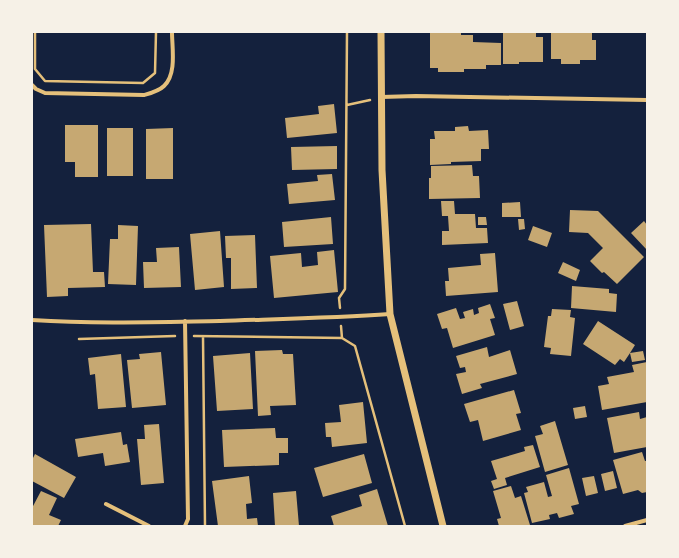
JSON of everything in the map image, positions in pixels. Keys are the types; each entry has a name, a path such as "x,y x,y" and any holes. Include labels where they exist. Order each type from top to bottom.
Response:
{"street":[{"path":"32,85 36,89 45,93 144,95 155,92 164,86 169,79 172,70 172,32"},
{"path":"381,32 382,184 390,314 443,526"},
{"path":"381,97 416,96 647,100"},
{"path":"32,320 70,322 185,322 341,318 390,314"},
{"path":"185,322 188,520 185,526"},
{"path":"106,504 150,526"},
{"path":"625,526 647,520"}],"path":[{"path":"35,32 35,70 45,81 143,83 155,74 156,32"},
{"path":"342,338 339,298 345,288 347,32"},
{"path":"347,105 381,97"},
{"path":"79,339 185,335 203,337 342,338 354,346 405,526"},
{"path":"203,337 205,526"}],"building":[{"path":"430,32 461,32 461,35 473,35 473,42 501,43 501,65 486,65 486,69 464,69 464,72 438,72 438,68 430,68"},
{"path":"503,32 536,32 536,37 543,37 543,62 503,64"},
{"path":"551,32 592,32 592,40 596,40 596,60 580,60 580,64 561,64 561,59 551,59"},
{"path":"334,104 337,133 287,138 285,118 319,114 318,106"},
{"path":"65,125 98,125 98,177 75,177 75,162 65,162"},
{"path":"468,126 469,131 488,130 489,149 481,149 481,161 451,162 451,164 430,165 430,139 435,139 434,131 455,131 455,127"},
{"path":"107,128 133,128 133,176 107,176"},
{"path":"173,128 173,179 146,179 146,129"},
{"path":"337,146 337,169 292,170 291,147"},
{"path":"472,165 473,176 479,176 480,198 429,199 429,178 431,178 431,166"},
{"path":"332,174 335,200 289,204 287,184 318,181 317,175"},
{"path":"441,201 454,201 455,214 475,214 476,228 487,228 488,243 442,245 442,231 449,231 448,216 442,216"},
{"path":"520,202 521,217 502,217 502,203"},
{"path":"570,210 598,211 644,257 617,284 604,272 602,273 590,261 603,248 588,233 569,232"},
{"path":"331,217 333,244 284,247 282,222"},
{"path":"478,217 486,217 487,225 478,225"},
{"path":"518,219 524,219 525,229 519,230"},
{"path":"644,221 647,225 647,250 631,233"},
{"path":"91,224 93,272 104,272 105,287 68,288 68,296 47,297 44,225"},
{"path":"118,225 138,226 136,285 108,284 110,239 118,239"},
{"path":"533,226 552,233 547,247 528,240"},
{"path":"220,231 224,287 195,290 190,234"},
{"path":"255,235 257,288 231,289 231,258 226,258 225,236"},
{"path":"179,247 181,287 144,288 143,262 157,262 156,248"},
{"path":"334,250 338,292 274,298 270,256 301,253 302,267 318,265 317,252"},
{"path":"495,253 498,292 446,296 445,281 449,281 448,268 481,265 480,254"},
{"path":"563,262 580,270 576,281 558,273"},
{"path":"572,286 609,289 609,293 617,294 616,312 571,308"},
{"path":"517,301 524,326 510,330 503,304"},
{"path":"490,304 495,318 490,319 495,335 453,348 447,328 442,329 437,314 456,308 460,319 465,318 463,312 473,309 474,315 479,313 478,308"},
{"path":"552,309 571,310 570,317 575,318 571,356 550,354 551,348 544,347 548,316 551,316"},
{"path":"598,321 635,345 624,362 620,359 615,365 583,344"},
{"path":"487,347 489,357 510,350 517,374 480,384 482,388 462,394 456,374 466,372 465,367 460,368 456,356"},
{"path":"282,350 283,354 293,354 296,405 270,406 271,415 258,416 255,351"},
{"path":"643,351 645,360 632,362 630,353"},
{"path":"161,352 166,405 132,408 127,360 140,359 139,354"},
{"path":"250,353 253,409 217,411 213,356"},
{"path":"121,354 126,407 98,409 95,374 90,375 88,358"},
{"path":"647,362 647,402 602,410 598,386 609,384 607,377 634,372 632,365"},
{"path":"514,390 521,413 516,414 521,430 483,441 478,420 470,422 464,404"},
{"path":"363,402 367,443 332,447 331,437 326,437 325,423 341,422 339,405"},
{"path":"585,406 587,417 575,419 573,408"},
{"path":"639,412 640,419 647,417 647,447 614,453 607,418"},
{"path":"555,421 568,465 545,472 535,436 543,434 540,426"},
{"path":"159,424 164,483 141,485 137,439 145,439 144,425"},
{"path":"275,428 276,438 288,438 288,453 279,453 279,465 224,467 222,430"},
{"path":"121,432 123,445 127,444 130,462 105,466 103,453 78,457 75,439"},
{"path":"533,445 540,467 505,478 507,485 494,489 491,481 497,479 491,461 525,451 524,447"},
{"path":"642,452 645,461 647,461 647,492 642,493 638,490 623,494 613,460"},
{"path":"35,454 76,477 64,498 32,481 32,460"},
{"path":"364,454 372,483 323,497 314,468"},
{"path":"569,468 579,504 571,506 574,514 559,518 557,513 549,515 550,519 532,523 524,493 528,492 526,487 544,482 548,497 552,496 546,475"},
{"path":"613,471 617,488 605,491 601,474"},
{"path":"249,476 252,503 246,504 247,519 257,518 258,526 218,526 212,481"},
{"path":"594,476 598,493 586,496 582,478"},
{"path":"511,486 515,498 521,496 530,525 499,526 497,519 501,518 493,491"},
{"path":"377,489 388,526 334,526 331,516 362,506 359,495"},
{"path":"41,491 57,498 49,515 61,520 58,526 32,526 32,508"},
{"path":"296,491 299,526 275,526 273,493"}]}
